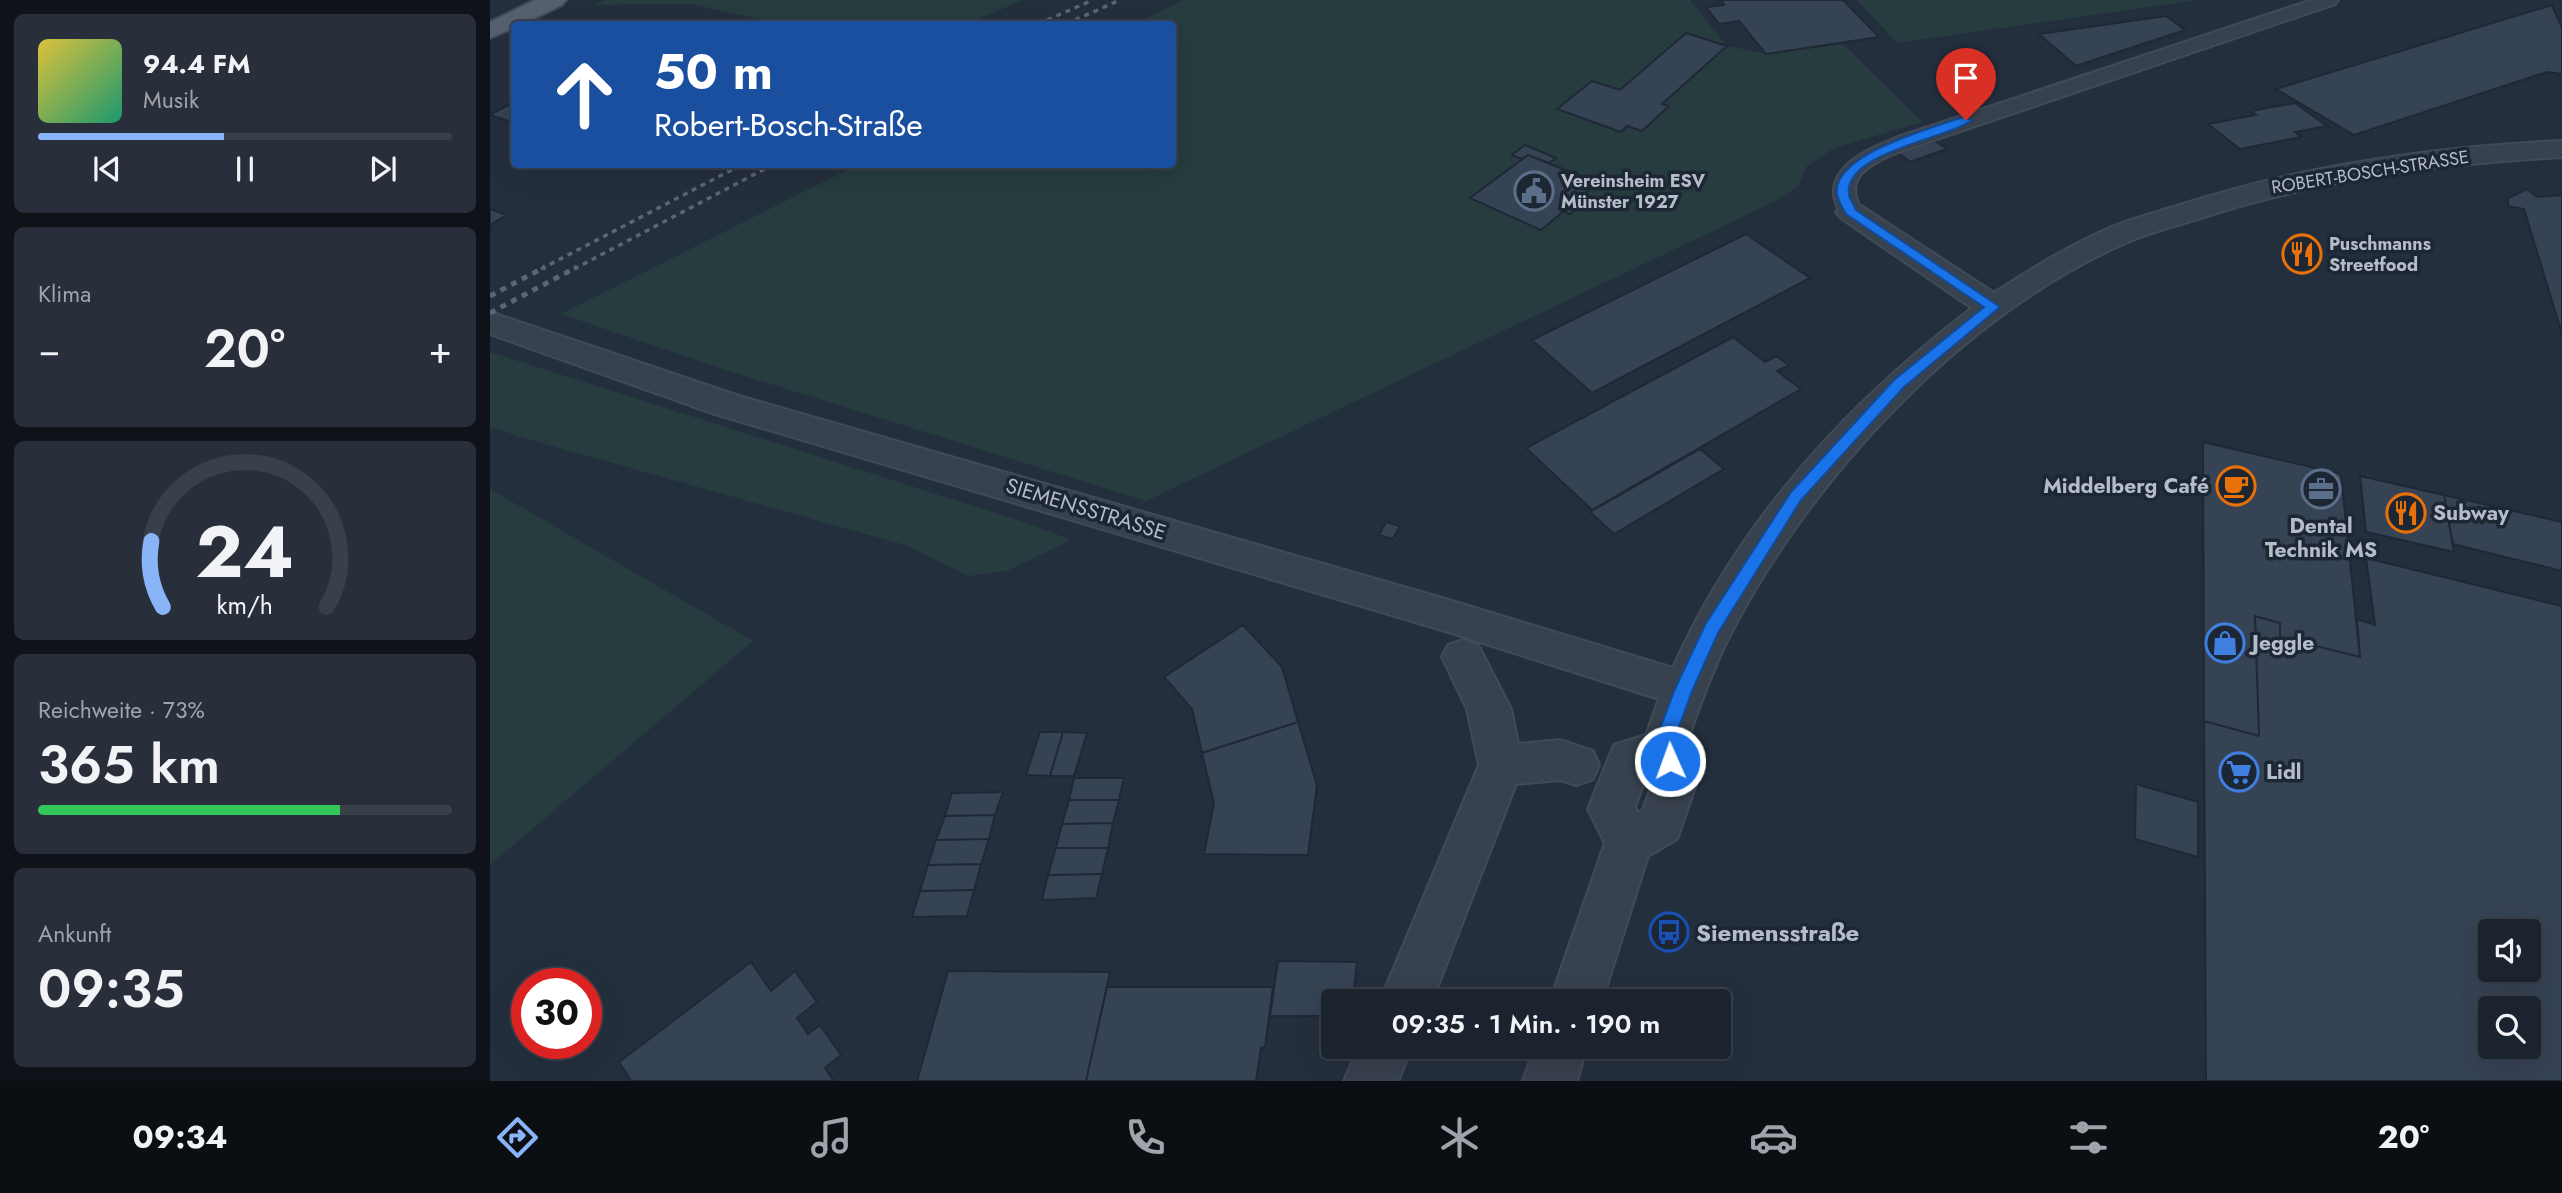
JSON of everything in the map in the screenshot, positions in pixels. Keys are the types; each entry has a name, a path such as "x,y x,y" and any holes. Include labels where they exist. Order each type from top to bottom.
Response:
{"main road":[{"path":"490,31 554,0"}],"street":[{"name":"ROBERT-BOSCH-STRASSE","path":"1684,689 1711,630 1796,496 1899,383 1993,307 2053,268 2116,237 2215,202 2289,182 2428,160 2562,149"},
{"path":"1851,212 1993,307"},
{"name":"SIEMENSSTRASSE","path":"490,323 726,405 1082,507 1684,689"},
{"path":"1411,989 1501,765 1489,709 1463,657"},
{"path":"1580,989 1629,842 1661,824 1678,773 1662,750 1684,689"},
{"path":"1501,765 1560,760 1577,765"},
{"path":"1371,1081 1380,1059"},
{"path":"1550,1081 1557,1059"}],"lane":[{"path":"1851,212 1843,195 1844,181 1857,166 1896,145 2329,0"}],"green space":[{"path":"604,0 1023,0 974,21 769,21 689,4 595,5"},
{"path":"1183,0 1690,0 1727,46 1767,54 1843,44 1922,122 1834,148 1806,167 1798,186 1776,201 1146,501 732,372 561,314 851,168 1176,168 1176,21 1141,21"},
{"path":"1857,0 2197,0 1897,43"},
{"path":"490,352 1024,522 1071,540 1007,571 969,576 905,545 496,428 490,430"},
{"path":"490,489 753,641 490,865"}],"building":[{"path":"1721,0 1843,0 1879,37 1766,54 1739,21 1719,24 1706,7 1724,5"},
{"path":"2552,5 2562,28 2562,74 2547,72 2354,135 2276,89"},
{"path":"2166,16 2185,30 2076,66 2039,34"},
{"path":"1686,33 1727,46 1662,104 1669,106 1642,131 1627,126 1621,132 1557,109 1592,81 1620,90"},
{"path":"2295,103 2327,126 2295,132 2301,137 2240,149 2208,124 2256,115 2251,111"},
{"path":"511,104 511,122 490,115"},
{"path":"1935,141 1947,149 1910,162 1899,153"},
{"path":"1525,145 1556,158 1549,163 1528,155 1522,159 1512,155"},
{"name":"Vereinsheim ESV Münster 1927","path":"1528,155 1598,183 1576,201 1582,204 1570,214 1564,211 1541,230 1470,198"},
{"path":"2527,189 2537,197 2562,195 2562,334 2524,209 2508,206 2508,198"},
{"path":"490,209 507,215 493,223 490,230"},
{"path":"1746,234 1810,278 1592,393 1532,340"},
{"name":"Puschmanns Streetfood","path":"2297,241 2314,244 2317,270 2298,267 2298,264 2291,262 2289,244 2298,246"},
{"path":"1733,337 1765,362 1776,356 1789,365 1777,371 1801,389 1592,510 1526,448"},
{"path":"2203,442 2341,474 2360,657 2280,637 2280,623 2255,616 2259,736 2204,721"},
{"path":"1700,449 1724,469 1614,534 1590,512"},
{"name":"Subway","path":"2360,476 2444,495 2454,552 2366,532"},
{"path":"2444,495 2562,522 2562,571 2453,544"},
{"path":"1386,522 1400,526 1393,539 1379,535"},
{"path":"2366,558 2562,606 2562,1081 2206,1081 2204,721 2259,736 2255,616 2280,623 2280,637 2360,657 2357,619 2375,625"},
{"path":"1243,625 1282,667 1298,722 1202,753 1192,709 1164,677"},
{"path":"1298,722 1317,785 1308,855 1204,854 1214,803 1202,753"},
{"path":"1040,732 1063,732 1050,776 1026,775"},
{"path":"1063,732 1087,733 1074,776 1050,776"},
{"path":"1074,778 1124,778 1119,800 1069,800"},
{"path":"2136,784 2198,802 2198,857 2135,839"},
{"path":"1003,792 995,815 945,816 952,793"},
{"path":"1069,800 1119,800 1113,823 1062,824"},
{"path":"995,815 989,839 936,840 945,816"},
{"path":"1113,823 1108,848 1056,848 1062,824"},
{"path":"989,839 981,864 928,865 936,840"},
{"path":"1056,848 1108,848 1102,874 1048,875"},
{"path":"981,864 974,890 920,891 928,865"},
{"path":"1102,874 1096,898 1042,900 1048,875"},
{"path":"974,890 967,916 912,917 920,891"},
{"path":"1278,961 1357,962 1354,989 1321,989 1321,1016 1270,1016"},
{"path":"751,962 771,991 795,971 817,1002 797,1018 808,1034 820,1025 841,1055 825,1068 834,1081 631,1081 619,1062"},
{"path":"948,971 1110,972 1086,1081 917,1081"},
{"path":"1107,987 1273,987 1265,1047 1261,1048 1256,1081 1086,1081"}],"railway":[{"path":"1045,21 1093,0"},
{"path":"1073,21 1120,0"},
{"path":"541,269 735,168"},
{"path":"574,269 766,168"},
{"path":"490,296 545,267"},
{"path":"490,313 577,267"}],"place":[{"name":"Vereinsheim ESV Münster 1927","path":"1534,191"},
{"name":"Puschmanns Streetfood","path":"2302,254"},
{"name":"Middelberg Café","path":"2236,486"},
{"name":"Dental Technik MS","path":"2321,489"},
{"name":"Subway","path":"2406,513"},
{"name":"Jeggle","path":"2225,643"},
{"name":"Lidl","path":"2239,772"},
{"name":"Siemensstraße","path":"1669,932"}],"route":[{"path":"1670,761 1662,750 1684,689 1711,630 1796,496 1899,383 1993,307 1851,212 1843,195 1844,181 1857,166 1878,153 1966,120"}]}
